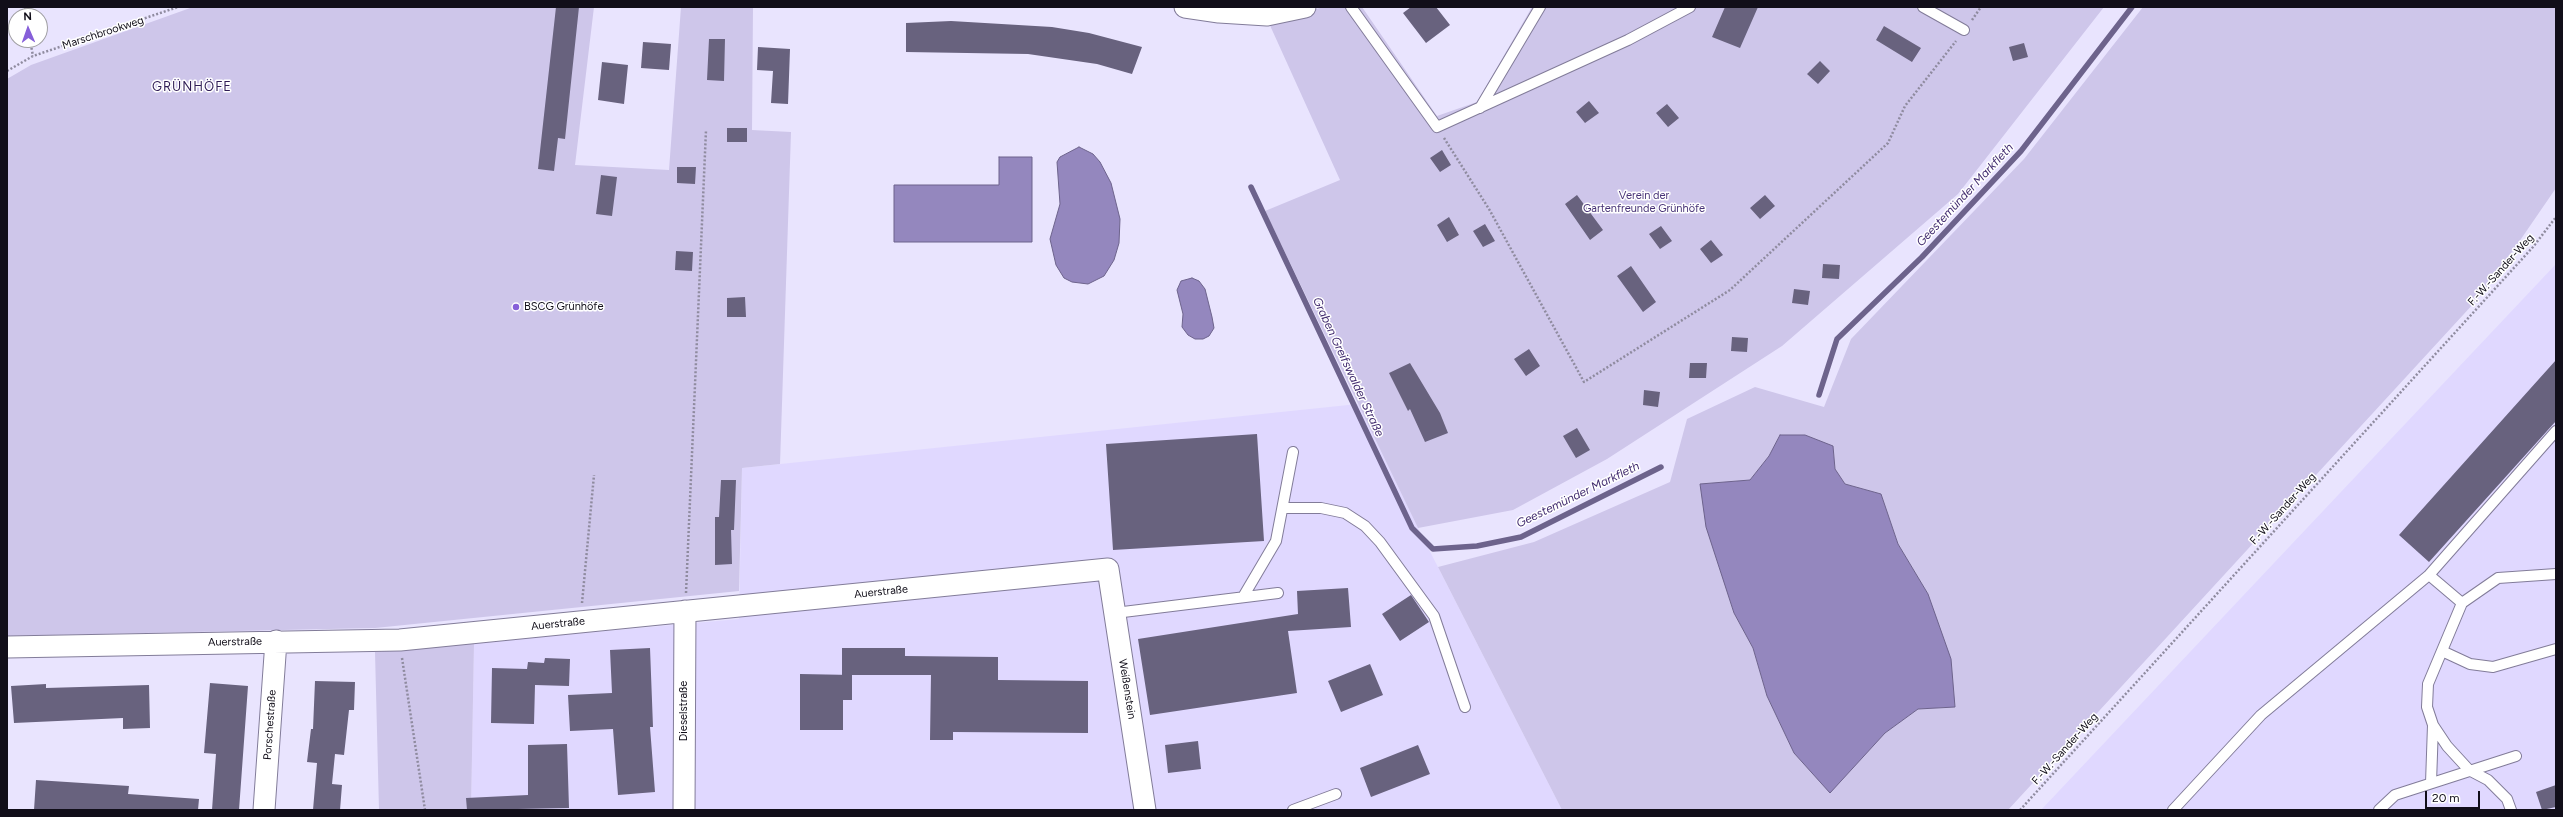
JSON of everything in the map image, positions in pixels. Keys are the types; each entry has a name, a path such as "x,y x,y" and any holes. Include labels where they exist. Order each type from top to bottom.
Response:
{"street":[{"path":"1185,7 1219,12 1267,15 1305,7"},
{"name":"Auerstraße","path":"7,647 276,641 400,640 1108,569"},
{"name":"Weißenstein","path":"1108,569 1145,810"},
{"name":"Dieselstraße","path":"684,810 685,611"},
{"name":"Porschestraße","path":"264,810 276,641"}],"lane":[{"path":"1351,7 1437,126 1480,108 1628,40 1690,7"},
{"path":"1480,108 1540,7"},
{"path":"1923,7 1964,30"},
{"path":"2172,810 2262,715 2429,575 2556,431"},
{"path":"1243,597 1276,540 1284,508 1293,452"},
{"path":"1284,508 1321,508 1346,513 1365,526 1380,542 1434,616 1465,707"},
{"path":"2511,810 2508,799 2488,780 2469,770 2447,746 2433,725 2427,707 2428,684 2462,603 2498,578 2556,574"},
{"path":"2429,575 2462,603"},
{"path":"1115,613 1278,593"},
{"path":"2442,651 2470,664 2493,667 2556,649"},
{"path":"2432,783 2433,725"},
{"path":"2378,810 2395,795 2516,756"},
{"path":"1293,810 1336,794"}],"path":[{"name":"Marschbrookweg","path":"7,72 33,56 178,7"},
{"path":"1437,126 1489,209 1584,382 1730,290 1888,144 1905,106 1981,7"},
{"path":"32,48 33,56"},
{"path":"685,611 706,130"},
{"name":"F.-W.-Sander-Weg","path":"2020,810 2533,248 2556,217"},
{"path":"581,622 594,475"},
{"path":"400,640 424,810"}],"shaded area":[{"path":"1079,147 1093,154 1100,162 1111,183 1120,219 1119,243 1114,260 1104,276 1088,284 1072,282 1064,278 1056,265 1050,239 1060,204 1057,162 1060,157"},
{"path":"999,157 1032,157 1032,242 894,242 894,185 999,185"},
{"path":"2556,264 2556,810 2041,810"},
{"path":"1192,278 1199,281 1205,289 1214,328 1209,336 1203,339 1195,339 1188,335 1182,327 1183,314 1177,290 1181,281"},
{"path":"1358,404 1418,528 1562,810 471,810 474,643 739,619 742,468"},
{"path":"1780,435 1805,435 1833,446 1835,469 1845,484 1881,494 1898,544 1928,594 1951,659 1955,707 1918,709 1885,733 1830,793 1794,753 1767,696 1753,648 1734,613 1706,527 1700,484 1750,480 1769,456"}],"green space":[{"path":"193,7 594,7 575,165 669,170 681,7 753,7 752,130 791,132 780,464 742,468 739,591 375,628 7,636 7,79 31,65"},
{"name":"Verein der Gartenfreunde Grünhöfe","path":"1324,7 1362,7 1437,116 1477,102 1532,7 2104,7 1958,194 1782,346 1607,459 1513,510 1418,528 1265,211 1340,180 1268,21"},
{"path":"2143,7 2556,7 2556,188 2486,290 2008,810 1562,810 1438,567 1534,542 1670,482 1687,419 1755,387 1824,407 1851,339 2024,159","holes":["1780,436 1833,446 1835,469 1845,484 1881,494 1898,544 1928,594 1955,707 1918,709 1885,733 1830,792 1794,753 1767,696 1753,648 1734,613 1701,484 1750,480 1769,456"]},
{"path":"474,643 471,810 379,810 375,652"}],"building":[{"path":"556,7 579,7 565,139 558,138 554,171 538,169"},
{"path":"1411,7 1436,7 1450,25 1426,43 1403,13"},
{"path":"1725,7 1758,7 1740,48 1712,37"},
{"path":"951,21 1052,27 1089,33 1142,47 1132,74 1097,64 1028,54 906,52 906,23"},
{"path":"1884,26 1921,48 1912,62 1876,40"},
{"path":"709,39 725,39 724,81 707,80"},
{"path":"643,42 671,44 669,70 641,68"},
{"path":"2024,43 2028,57 2013,61 2009,47"},
{"path":"758,47 790,49 788,104 771,103 773,71 757,70"},
{"path":"1820,61 1830,71 1818,84 1807,74"},
{"path":"602,62 628,65 624,104 598,100"},
{"path":"1589,101 1599,113 1585,123 1576,112"},
{"path":"1667,104 1679,118 1668,127 1656,113"},
{"path":"727,128 747,128 747,142 727,142"},
{"path":"1442,150 1451,165 1440,172 1430,158"},
{"path":"677,167 696,167 695,184 677,183"},
{"path":"601,175 617,177 612,216 596,214"},
{"path":"1577,195 1603,230 1590,240 1565,204"},
{"path":"1765,195 1775,206 1760,219 1750,208"},
{"path":"1449,217 1459,235 1447,242 1437,225"},
{"path":"1485,224 1495,241 1483,247 1473,231"},
{"path":"1661,226 1672,241 1660,249 1649,234"},
{"path":"1711,240 1723,255 1711,263 1700,249"},
{"path":"676,251 693,252 692,271 675,270"},
{"path":"1823,264 1840,265 1839,279 1822,278"},
{"path":"1631,266 1656,302 1643,312 1617,276"},
{"path":"1794,289 1810,291 1808,305 1792,303"},
{"path":"745,297 746,317 727,317 727,298"},
{"path":"1732,337 1748,338 1747,352 1731,351"},
{"path":"1529,349 1540,366 1526,376 1514,359"},
{"path":"2556,360 2556,421 2429,562 2399,535"},
{"path":"1410,363 1440,413 1448,433 1425,442 1410,409 1408,411 1389,373"},
{"path":"1690,363 1707,363 1706,378 1689,378"},
{"path":"1644,390 1660,392 1658,407 1643,405"},
{"path":"1577,428 1590,450 1576,458 1563,436"},
{"path":"1257,434 1264,541 1113,550 1106,444"},
{"path":"721,480 736,480 734,530 731,530 732,564 715,565 715,517 719,517"},
{"path":"1348,588 1351,627 1288,631 1297,693 1150,715 1138,639 1298,614 1297,591"},
{"path":"1411,595 1429,622 1400,641 1382,614"},
{"path":"650,648 653,727 650,727 655,792 618,795 613,729 570,731 568,695 612,693 610,650"},
{"path":"842,648 905,648 905,656 998,657 998,680 1088,681 1088,733 953,732 953,740 930,740 931,675 842,675"},
{"path":"545,658 570,659 569,686 535,685 534,724 491,723 492,668 527,669 528,662 544,663"},
{"path":"1370,664 1383,695 1341,712 1328,681"},
{"path":"800,674 852,675 852,700 843,700 843,730 800,730"},
{"path":"315,681 355,682 354,710 349,710 344,755 335,754 332,784 342,785 340,810 313,810 317,763 307,762 311,729 313,729"},
{"path":"210,683 248,686 239,810 212,810 216,754 204,753"},
{"path":"46,684 46,688 149,685 150,728 123,729 123,718 14,723 11,686"},
{"path":"1198,741 1201,769 1168,773 1165,745"},
{"path":"567,744 569,808 467,810 466,798 528,795 528,745"},
{"path":"1418,745 1430,774 1371,797 1360,768"},
{"path":"36,780 129,786 128,794 199,799 198,810 34,810"},
{"path":"2556,785 2556,807 2542,810 2536,792"}],"waterway":[{"name":"Geestemünder Markfleth","path":"1819,395 1837,339 1922,257 2021,151 2132,7"},
{"name":"Graben Greifswalder Straße","path":"1251,187 1412,528 1433,549 1477,546 1521,537 1661,467"}],"place":[{"name":"BSCG Grünhöfe","path":"516,307"}],"district":[{"name":"GRÜNHÖFE","path":"192,87"}]}
